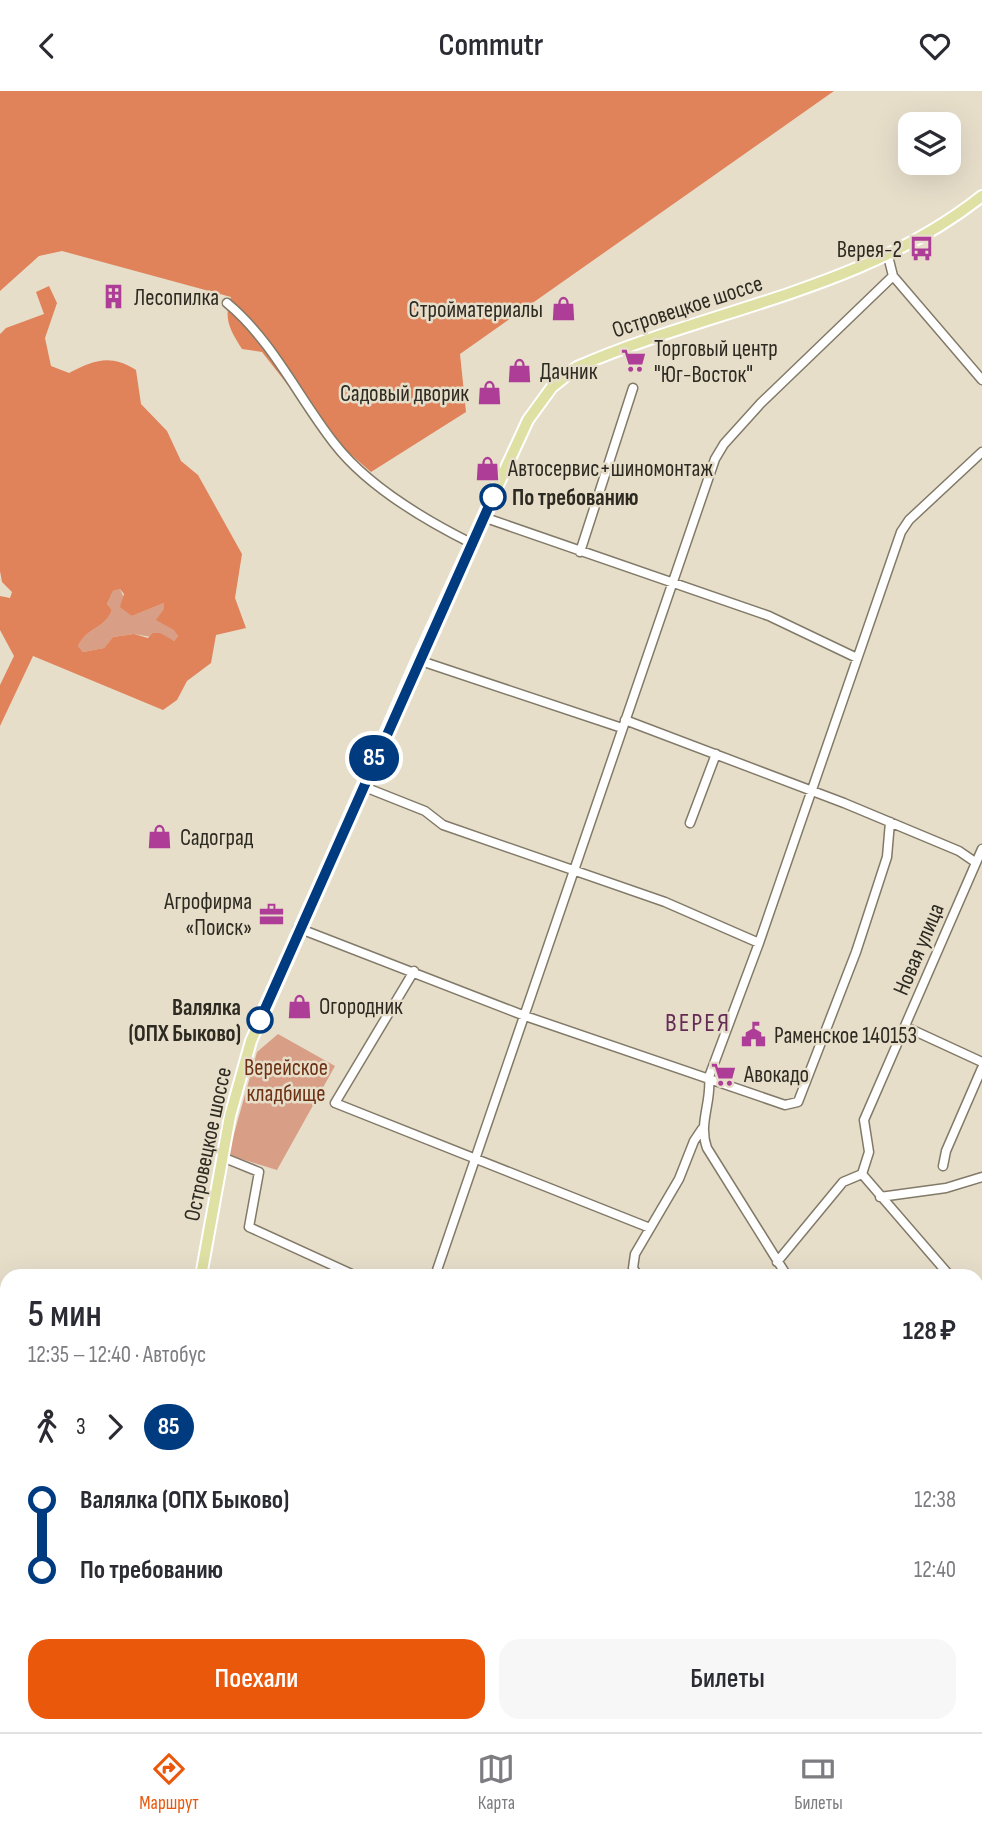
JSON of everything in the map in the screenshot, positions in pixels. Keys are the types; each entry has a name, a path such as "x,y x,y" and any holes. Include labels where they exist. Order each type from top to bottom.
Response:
{"main road":[{"name":"Островецкое шоссе","path":"202,1269 230,1116 251,1041 298,928 528,420 552,387 577,367 832,279 888,256 949,222 982,196"}],"street":[{"path":"888,256 893,276 982,380"},
{"path":"438,1269 715,459 723,444 761,403 893,276"},
{"path":"227,303 249,321 306,406 354,467 442,529 471,543"},
{"path":"580,552 633,388"},
{"path":"635,1269 635,1254 679,1179 694,1141 702,1129 710,1093 709,1077 759,943 901,532 909,520 982,452"},
{"path":"483,517 769,616 857,658"},
{"path":"418,660 716,754 979,856"},
{"path":"690,823 716,754"},
{"path":"362,786 425,811 443,825 665,902 759,943"},
{"path":"298,928 415,971 525,1016 785,1105 798,1102 856,952 887,857 890,823"},
{"name":"Новая улица","path":"862,1174 869,1152 863,1120 979,856"},
{"path":"415,971 335,1103 650,1228"},
{"path":"906,1027 982,1062"},
{"path":"943,1166 946,1151 982,1068"},
{"path":"702,1129 712,1156 782,1269"},
{"path":"222,1157 259,1172 248,1227 341,1269"},
{"path":"777,1262 843,1182 862,1174 944,1269"},
{"path":"880,1197 946,1188 982,1177"}],"green space":[{"path":"120,589 132,616 164,603 164,609 178,636 174,641 134,634 113,637 104,648 83,652 78,646 86,635 109,616 112,610 107,604 113,591"},
{"name":"Верейское кладбище","path":"278,1034 335,1066 277,1170 228,1155 257,1052"}],"shaded area":[{"path":"0,91 834,91 460,354 466,412 371,472 341,446 305,399 287,384 262,352 242,349 229,324 231,297 62,251 39,256 0,291"},
{"path":"49,286 57,303 45,338 51,366 69,373 95,362 110,360 136,370 141,404 167,431 181,461 198,475 242,554 235,598 246,628 216,635 211,663 187,681 177,700 163,710 33,656 0,726 0,685 14,656 0,630 0,596 10,598 12,592 2,582 0,571 0,334 6,328 44,314 36,292","holes":["120,589 124,594 120,607 132,616 164,603 164,609 156,620 174,630 178,636 174,641 160,633 153,633 148,638 134,634 113,637 104,648 83,652 78,646 82,640 105,621 112,610 107,604 113,591"]}],"bus line":[{"name":"85","path":"260,1020 298,928 493,497"}],"place":[{"name":"Верея-2","path":"922,249"},
{"name":"Лесопилка","path":"114,297"},
{"name":"Стройматериалы","path":"563,309"},
{"name":"Торговый центр \"Юг-Восток\"","path":"634,361"},
{"name":"Дачник","path":"520,371"},
{"name":"Садовый дворик","path":"489,393"},
{"name":"Автосервис+шиномонтаж","path":"488,468"},
{"name":"По требованию","path":"493,497"},
{"name":"Садоград","path":"160,837"},
{"name":"Агрофирма «Поиск»","path":"272,914"},
{"name":"Огородник","path":"299,1006"},
{"name":"Валялка (ОПХ Быково)","path":"260,1020"},
{"name":"Раменское 140153","path":"754,1035"},
{"name":"Авокадо","path":"724,1074"}],"district":[{"name":"ВЕРЕЯ","path":"698,1022"}]}
